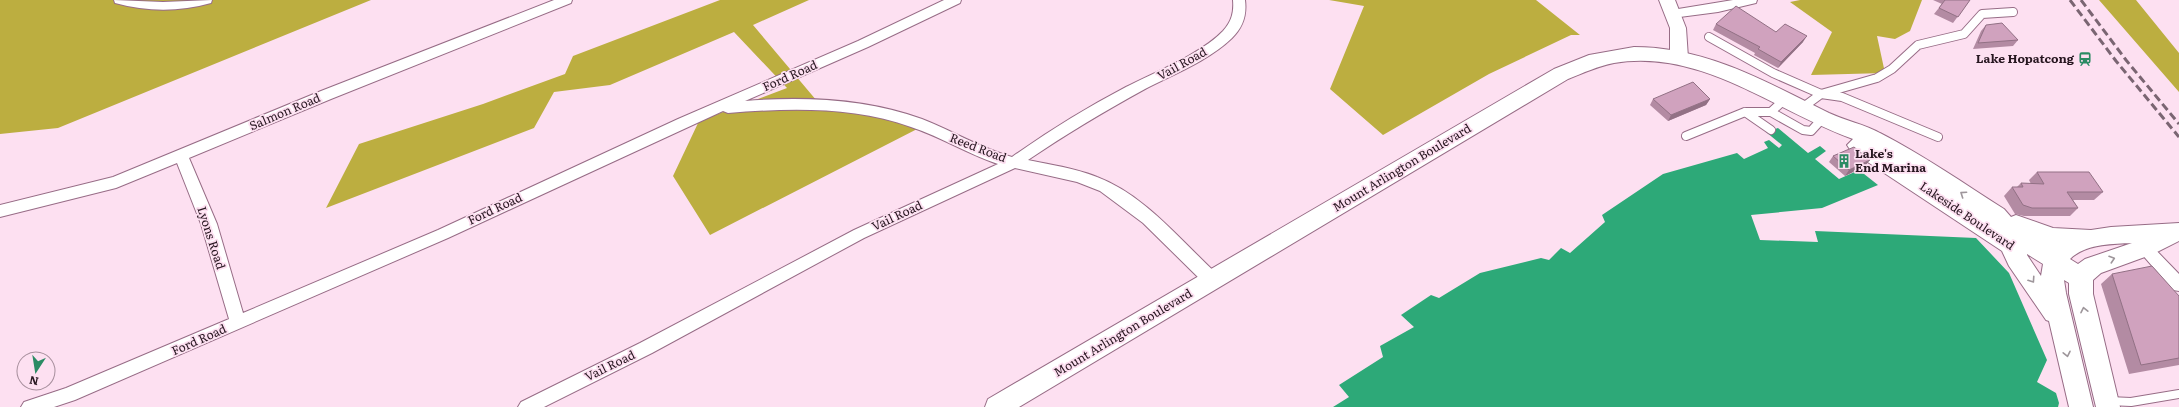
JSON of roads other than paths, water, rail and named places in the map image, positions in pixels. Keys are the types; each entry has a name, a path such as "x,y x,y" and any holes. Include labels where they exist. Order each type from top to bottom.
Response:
{"main road":[{"name":"Mount Arlington Boulevard","path":"997,407 1561,74 1589,62 1614,56 1655,54 1703,63 1736,75 1786,106 1826,120"},
{"name":"Lakeside Boulevard","path":"1826,120 1871,137 1932,172 1996,215 2008,228 2054,264"},
{"name":"Lakeside Boulevard","path":"1826,120 1860,147 2012,247 2054,264 2081,279"},
{"path":"1996,215 2053,237 2093,238 2123,233 2175,232"},
{"path":"2107,404 2081,294 2081,279 2086,271 2093,266 2145,248 2175,232"},
{"path":"2081,407 2060,324 2054,293 2054,264 2059,255 2067,249 2093,238"},
{"path":"2012,247 2017,259 2060,324"}],"street":[{"path":"120,0 136,4 156,6 178,5 206,0"},
{"name":"Salmon Road","path":"0,211 116,182 326,95 566,0"},
{"name":"Ford Road","path":"30,407 69,395 443,234 710,111 863,44 955,0"},
{"name":"Vail Road","path":"527,407 646,348 858,234 1015,162 1055,134 1106,104 1210,49 1228,34 1238,21 1240,9 1239,0"},
{"path":"1679,58 1678,28 1670,7 1718,8 1751,0"},
{"name":"Reed Road","path":"710,111 761,104 867,110 905,119 1001,159 1070,174 1104,187 1146,216 1212,280"},
{"name":"Lyons Road","path":"181,156 209,224 238,322"},
{"path":"2145,248 2179,285"}],"lane":[{"path":"1686,136 1745,112 1786,106 1877,78 1892,69 1918,45 1964,34 1982,14 2013,12"},
{"path":"1709,37 1773,73 1821,94 1842,97 1938,137"},
{"path":"1786,106 1803,130 1811,131 1826,120"},
{"path":"1745,112 1772,130"},
{"path":"2107,404 2131,402 2179,394"}],"railway":[{"path":"2070,0 2116,61 2179,137"},
{"path":"2081,0 2126,60 2179,124"}],"place":[{"name":"Lake Hopatcong","path":"2085,59"},
{"name":"Lake's End Marina","path":"1844,161"}]}
